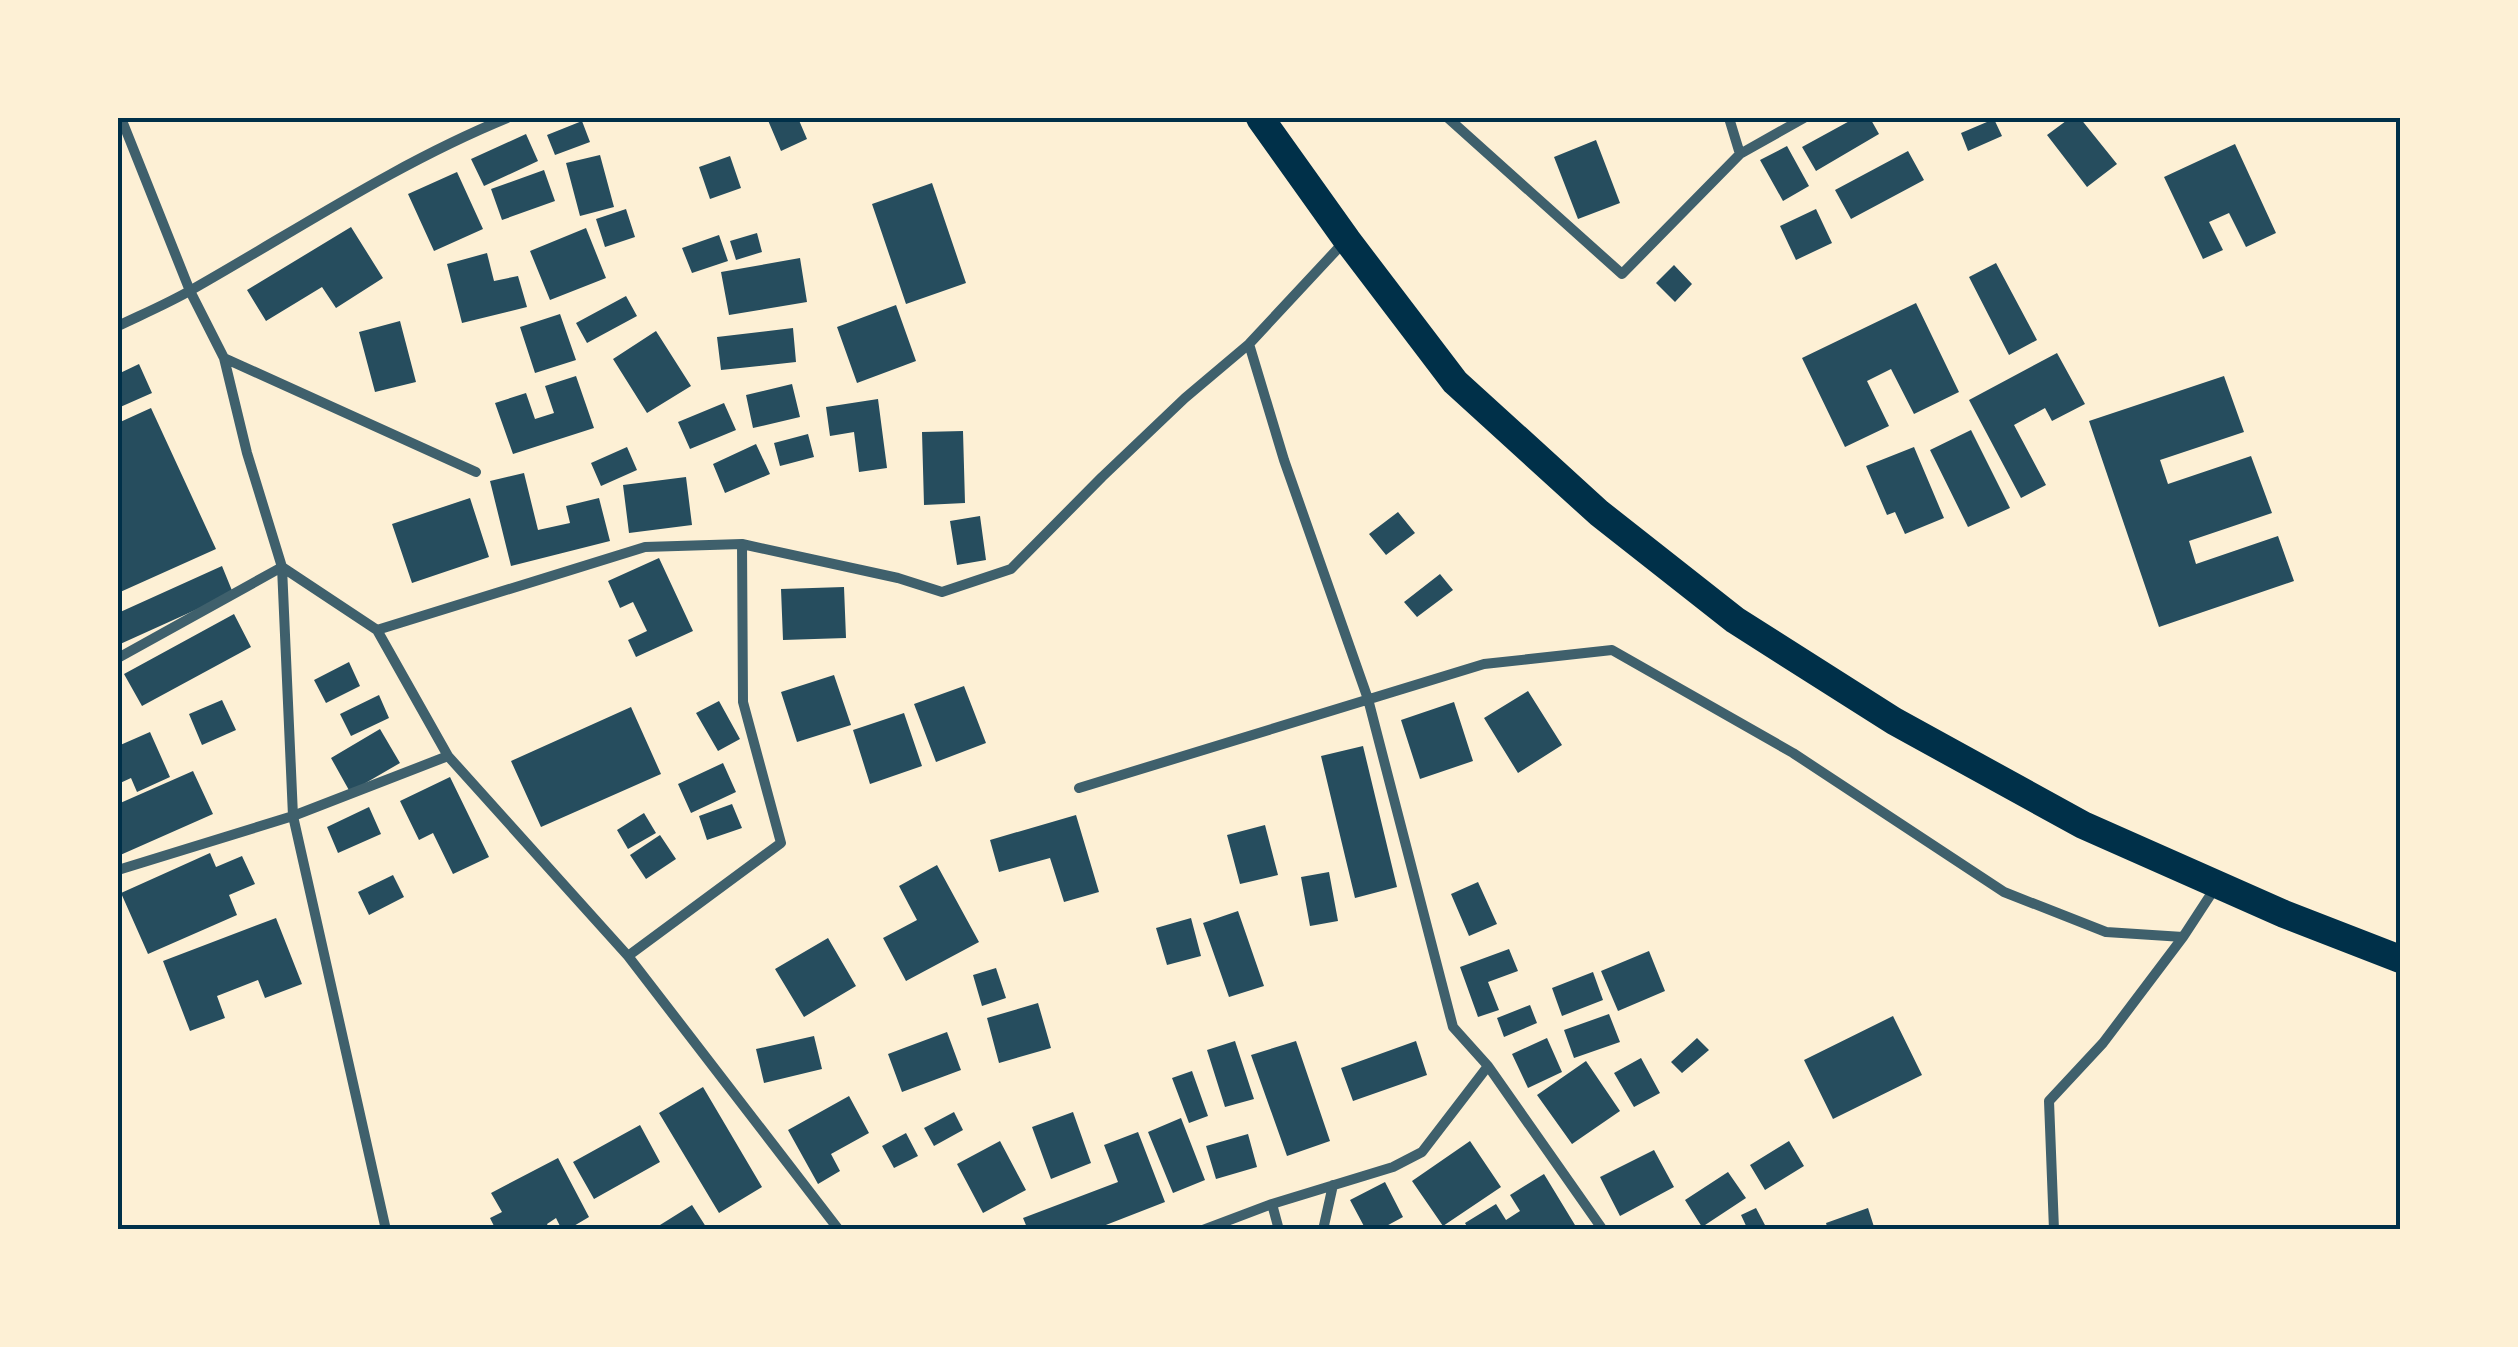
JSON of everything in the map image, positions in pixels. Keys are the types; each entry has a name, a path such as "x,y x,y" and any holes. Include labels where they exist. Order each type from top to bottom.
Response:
{"highway":[{"path":"1260,118 1346,240 1455,382 1598,513 1735,620 1894,720 2083,825 2284,914 2400,958"}],"street":[{"path":"120,118 190,291 224,358 247,453 282,567 293,816 386,1230"},
{"path":"118,326 190,291 313,216 460,137 508,118"},
{"path":"1448,118 1622,274 1740,154 1804,118"},
{"path":"1729,118 1740,154"},
{"path":"377,630 646,547 742,544 898,578 942,592 1011,569 1185,398 1249,344 1346,240"},
{"path":"1249,344 1284,460 1368,700 1452,1028 1488,1066 1603,1230"},
{"path":"224,358 476,472"},
{"path":"628,956 780,843 744,702 742,544"},
{"path":"282,567 377,630 448,756 628,956 839,1230"},
{"path":"118,658 282,567"},
{"path":"1079,788 1484,664 1612,650 1793,753 2004,892 2106,932 2183,937"},
{"path":"118,870 293,816 448,756"},
{"path":"2054,1230 2050,1101 2102,1044 2217,885"},
{"path":"1203,1230 1392,1167 1422,1152 1488,1066"},
{"path":"1323,1230 1333,1185"},
{"path":"1272,1204 1279,1230"}],"building":[{"path":"767,118 798,118 807,139 781,151"},
{"path":"1855,118 1870,118 1879,134 1816,171 1802,147"},
{"path":"2070,118 2080,118 2117,164 2087,187 2047,135"},
{"path":"1994,119 2002,136 1968,151 1961,133"},
{"path":"582,121 590,142 555,155 547,135"},
{"path":"526,134 538,161 484,186 471,159"},
{"path":"1596,140 1620,203 1578,219 1554,157"},
{"path":"2235,144 2276,233 2246,247 2229,213 2209,222 2223,250 2203,259 2164,177"},
{"path":"1787,146 1809,186 1783,201 1760,160"},
{"path":"1908,151 1924,180 1851,219 1835,190"},
{"path":"600,155 614,207 580,216 566,163"},
{"path":"730,156 741,188 710,199 699,167"},
{"path":"544,170 555,201 502,220 491,189"},
{"path":"457,172 483,229 434,251 408,194"},
{"path":"932,183 966,283 906,304 872,204"},
{"path":"626,209 635,237 605,247 596,219"},
{"path":"1816,209 1832,243 1796,260 1780,226"},
{"path":"351,227 383,278 336,308 322,287 266,321 247,290"},
{"path":"586,228 606,278 550,300 530,251"},
{"path":"757,233 762,252 736,260 730,241"},
{"path":"719,235 728,261 692,273 682,248"},
{"path":"487,253 494,281 518,276 527,307 462,323 447,264"},
{"path":"800,258 807,302 729,315 721,272"},
{"path":"1996,263 2037,340 2009,355 1969,277"},
{"path":"1674,265 1692,284 1675,302 1656,283"},
{"path":"626,296 637,316 587,343 576,323"},
{"path":"1916,303 1959,392 1914,414 1891,369 1867,381 1889,426 1845,447 1802,358"},
{"path":"896,305 916,361 857,383 837,327"},
{"path":"560,314 576,360 535,373 520,327"},
{"path":"400,321 416,382 375,392 359,332"},
{"path":"793,328 796,362 721,370 717,337"},
{"path":"656,331 691,386 647,413 613,359"},
{"path":"2057,353 2085,404 2052,421 2045,408 2014,425 2046,485 2021,498 1969,400"},
{"path":"139,364 152,393 118,408 118,374"},
{"path":"576,376 594,428 513,454 495,403 526,393 535,419 554,413 545,386"},
{"path":"2224,376 2244,432 2160,460 2168,484 2251,456 2272,513 2189,541 2196,564 2278,536 2294,581 2159,627 2089,421"},
{"path":"792,384 800,417 753,428 746,395"},
{"path":"878,399 887,468 859,472 854,432 830,436 826,407"},
{"path":"724,403 736,430 690,449 678,422"},
{"path":"151,408 216,549 118,593 118,423"},
{"path":"1971,430 2010,508 1968,527 1930,450"},
{"path":"963,431 965,503 924,505 922,432"},
{"path":"808,434 814,457 780,466 774,443"},
{"path":"756,444 770,474 725,493 713,464"},
{"path":"627,447 637,470 601,486 591,463"},
{"path":"1914,447 1944,518 1905,534 1895,512 1887,515 1866,466"},
{"path":"524,473 538,530 570,523 566,506 599,498 610,541 511,566 490,481"},
{"path":"686,477 692,525 629,533 623,485"},
{"path":"470,498 489,557 412,583 392,524"},
{"path":"1398,512 1415,533 1386,555 1369,534"},
{"path":"980,516 986,560 957,565 950,521"},
{"path":"659,558 693,631 636,657 628,640 647,631 633,602 620,608 608,581"},
{"path":"222,566 233,593 118,645 118,613"},
{"path":"1440,574 1453,590 1417,617 1404,602"},
{"path":"844,587 846,638 783,640 781,589"},
{"path":"234,614 251,647 142,706 124,674"},
{"path":"349,662 360,686 326,703 314,680"},
{"path":"834,675 851,725 797,742 781,692"},
{"path":"964,686 986,743 936,762 914,704"},
{"path":"1528,691 1562,745 1518,773 1484,718"},
{"path":"379,695 389,718 351,736 340,714"},
{"path":"222,700 236,730 202,745 189,714"},
{"path":"719,701 740,739 718,751 696,713"},
{"path":"1454,702 1473,761 1420,779 1401,720"},
{"path":"631,707 661,774 541,827 511,761"},
{"path":"904,713 922,766 870,784 853,730"},
{"path":"380,729 400,763 350,792 331,758"},
{"path":"150,732 170,777 137,792 131,778 118,784 118,746"},
{"path":"1363,746 1397,887 1355,898 1321,756"},
{"path":"723,763 736,792 691,813 678,784"},
{"path":"193,771 213,814 118,856 118,804"},
{"path":"450,777 489,857 453,874 433,833 419,840 400,801"},
{"path":"732,804 742,828 707,840 699,816"},
{"path":"369,807 381,834 338,853 327,827"},
{"path":"644,813 656,833 628,849 617,830"},
{"path":"1076,815 1099,892 1064,902 1050,858 999,872 990,840"},
{"path":"1265,825 1278,875 1240,884 1227,835"},
{"path":"660,835 676,859 646,879 630,855"},
{"path":"210,853 216,867 242,856 255,884 229,895 237,915 148,954 121,893"},
{"path":"937,865 979,942 906,981 883,938 917,920 899,886"},
{"path":"1329,872 1338,921 1310,926 1301,877"},
{"path":"393,875 404,897 369,915 358,892"},
{"path":"1478,882 1497,924 1469,936 1451,894"},
{"path":"1238,911 1264,986 1229,997 1203,923"},
{"path":"276,918 302,984 265,998 258,980 217,996 225,1018 190,1031 163,961"},
{"path":"1191,918 1201,956 1167,965 1156,928"},
{"path":"828,938 856,986 804,1017 775,969"},
{"path":"1509,949 1518,971 1488,982 1499,1010 1478,1017 1460,967"},
{"path":"1649,951 1665,991 1618,1011 1601,971"},
{"path":"996,968 1006,998 982,1006 973,975"},
{"path":"1593,972 1603,1000 1562,1016 1552,988"},
{"path":"1038,1003 1051,1048 999,1063 987,1018"},
{"path":"1530,1005 1537,1023 1504,1037 1497,1018"},
{"path":"1609,1014 1620,1042 1574,1058 1564,1030"},
{"path":"1893,1016 1922,1075 1833,1119 1804,1060"},
{"path":"947,1032 961,1070 902,1092 888,1054"},
{"path":"814,1036 822,1069 764,1083 756,1049"},
{"path":"1547,1038 1562,1072 1528,1088 1512,1054"},
{"path":"1697,1038 1709,1050 1682,1073 1671,1062"},
{"path":"1235,1041 1254,1099 1225,1107 1207,1050"},
{"path":"1296,1041 1330,1141 1287,1156 1251,1055"},
{"path":"1416,1041 1427,1075 1353,1101 1341,1068"},
{"path":"1641,1058 1660,1093 1634,1107 1614,1073"},
{"path":"1586,1061 1620,1111 1572,1144 1537,1095"},
{"path":"1192,1071 1208,1116 1189,1123 1172,1078"},
{"path":"703,1087 762,1187 719,1213 659,1113"},
{"path":"849,1096 869,1133 831,1154 840,1171 818,1184 788,1130"},
{"path":"954,1112 963,1130 934,1146 924,1128"},
{"path":"1073,1112 1091,1163 1051,1179 1032,1127"},
{"path":"1181,1118 1205,1180 1173,1193 1148,1132"},
{"path":"640,1125 660,1162 594,1199 573,1162"},
{"path":"1138,1132 1165,1202 1093,1230 1028,1230 1023,1218 1118,1182 1104,1145"},
{"path":"906,1133 918,1156 894,1168 882,1146"},
{"path":"1248,1134 1257,1167 1216,1179 1206,1146"},
{"path":"1000,1141 1026,1190 983,1213 957,1164"},
{"path":"1470,1141 1501,1187 1443,1226 1412,1181"},
{"path":"1789,1141 1804,1166 1765,1190 1750,1165"},
{"path":"1654,1150 1674,1187 1620,1216 1600,1177"},
{"path":"558,1158 589,1217 567,1230 562,1230 556,1218 547,1224 550,1230 496,1230 490,1218 502,1212 491,1193"},
{"path":"1728,1172 1746,1198 1702,1227 1685,1200"},
{"path":"1544,1174 1578,1230 1469,1230 1465,1223 1496,1204 1506,1220 1520,1211 1510,1195"},
{"path":"1385,1182 1403,1217 1379,1230 1366,1230 1350,1200"},
{"path":"692,1205 708,1230 652,1230"},
{"path":"1756,1208 1766,1227 1748,1230 1741,1215"},
{"path":"1868,1208 1875,1230 1828,1230 1826,1223"}]}
